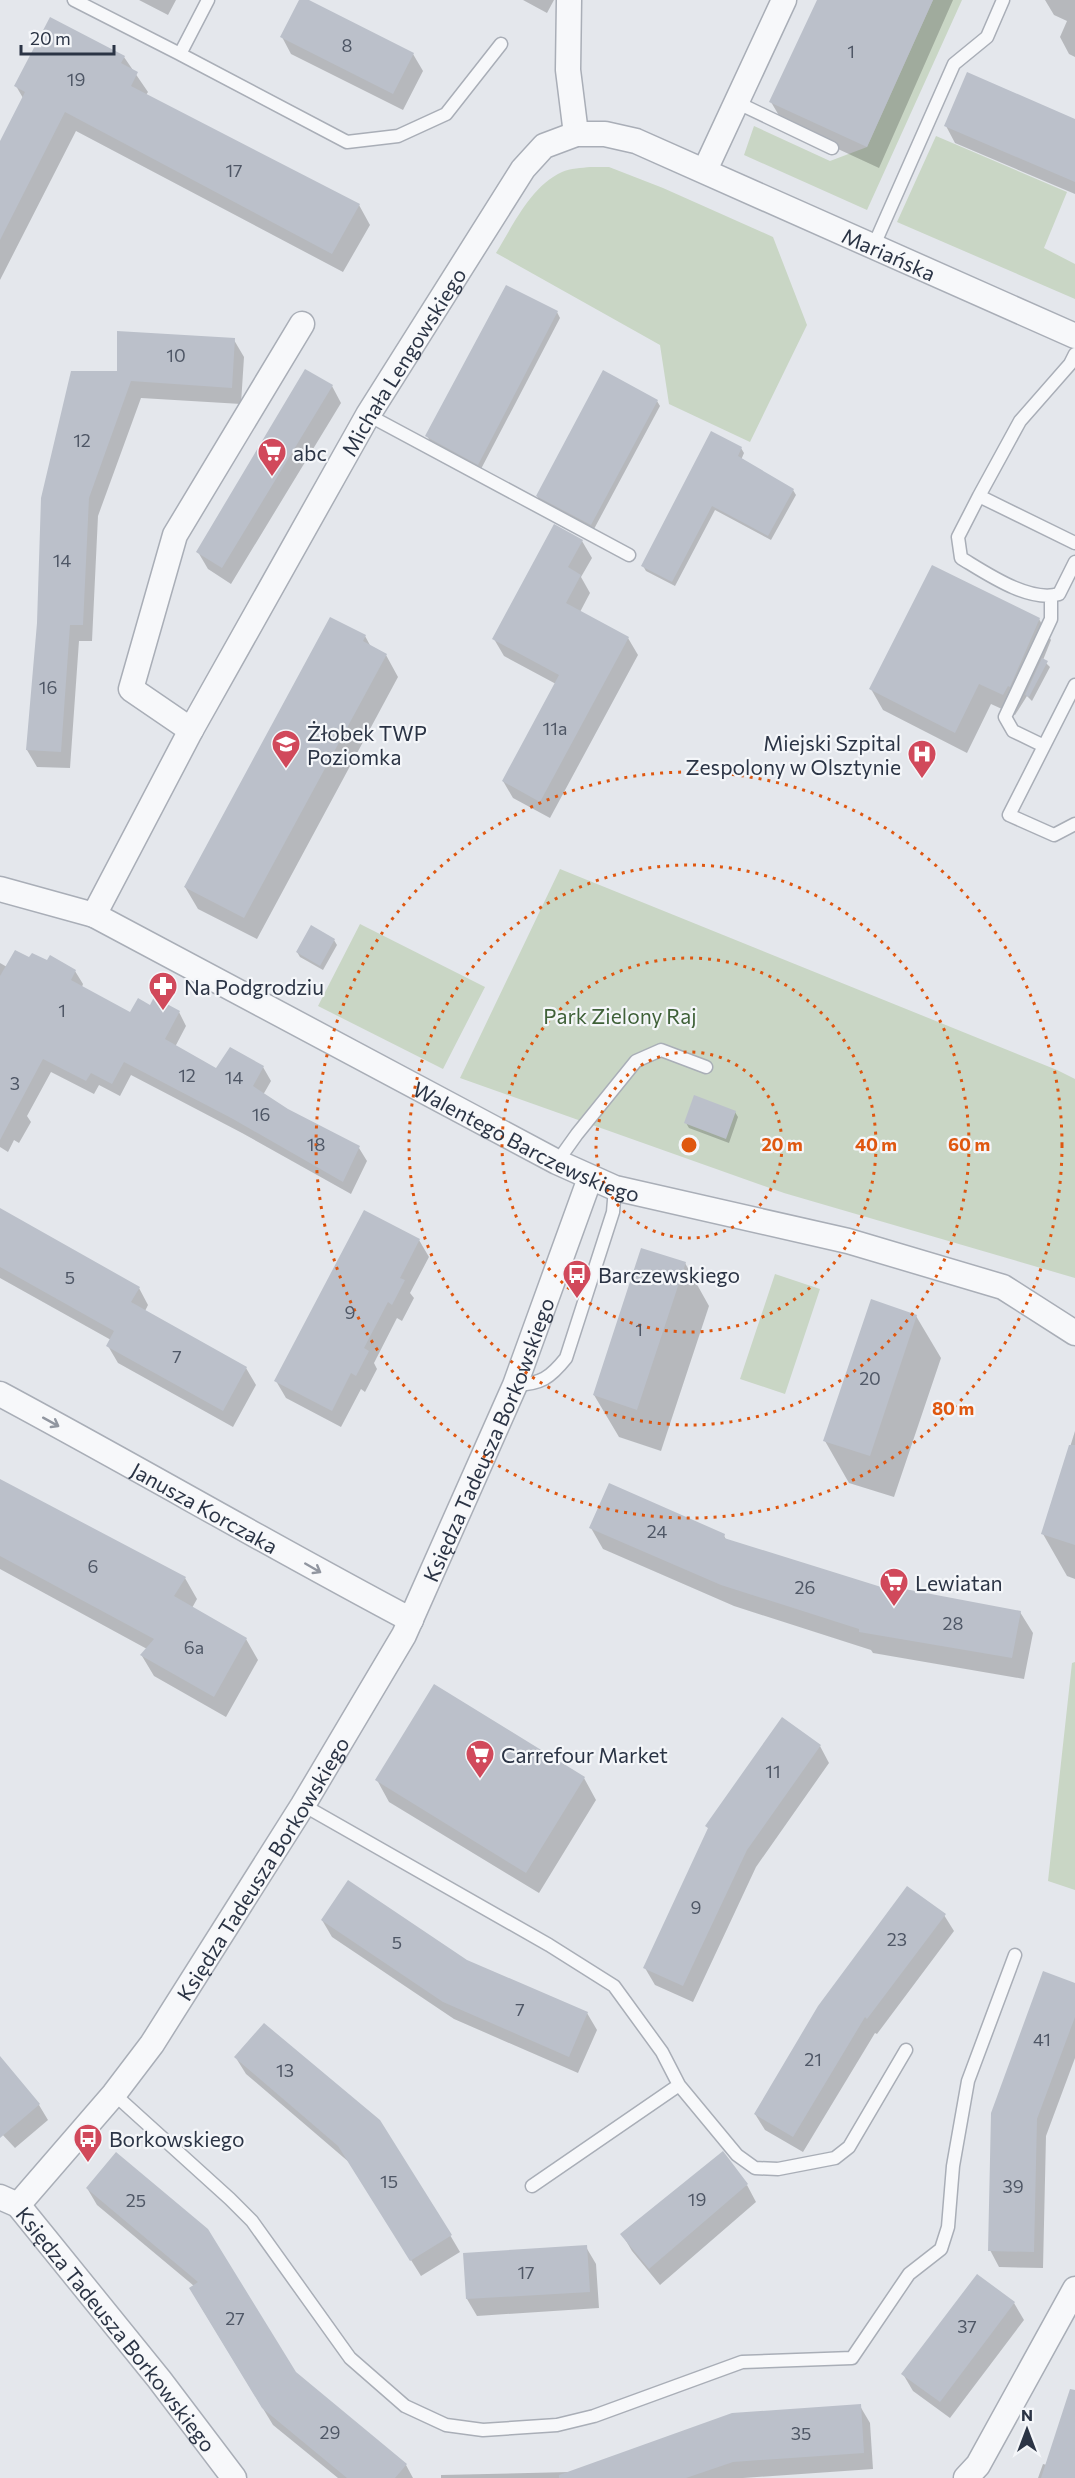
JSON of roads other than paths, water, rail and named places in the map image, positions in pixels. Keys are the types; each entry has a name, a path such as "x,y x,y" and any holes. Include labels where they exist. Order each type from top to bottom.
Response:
{"street":[{"path":"569,0 568,70 576,134"},
{"path":"705,170 784,0"},
{"name":"Mariańska","path":"576,134 605,134 636,141 1075,336"},
{"name":"Michała Lengowskiego","path":"94,915 191,730 368,415 523,169 544,146 576,134"},
{"path":"191,730 131,689 175,535 302,324"},
{"name":"Walentego Barczewskiego","path":"0,889 94,915 557,1162 615,1188 848,1241 1003,1287 1075,1334"},
{"name":"Księdza Tadeusza Borkowskiego","path":"234,2478 159,2379 9,2201 114,2094 152,2044 303,1805 411,1620 515,1385 591,1178"},
{"name":"Janusza Korczaka","path":"0,1394 411,1620"},
{"path":"966,2478 978,2465 1075,2289"}],"lane":[{"path":"74,0 347,142 398,136 446,114 501,44"},
{"path":"180,54 208,0"},
{"path":"874,245 954,64 987,37 1003,0"},
{"path":"738,103 832,148"},
{"path":"1075,354 1070,364 1020,421 958,537 961,558 997,579 1037,595 1059,594 1075,562"},
{"path":"368,415 629,555"},
{"path":"978,496 1075,543"},
{"path":"1044,746 1013,731 1005,717 1051,619 1050,596"},
{"path":"1075,685 1009,815 1054,835 1075,824"},
{"path":"557,1162 636,1061 661,1050 706,1067"},
{"path":"515,1385 533,1384 553,1375 567,1358 613,1212 615,1188"},
{"path":"303,1805 549,1945 614,1986 663,2052 679,2085 737,2155 755,2168 778,2169 835,2158 849,2147 906,2050"},
{"path":"114,2094 252,2221 350,2358 405,2406 446,2425 483,2430 557,2425 594,2416 742,2362 852,2358 909,2274 941,2249 948,2227 953,2166 968,2081 1015,1955"},
{"path":"532,2186 679,2085"}],"place":[{"name":"abc","path":"272,478"},
{"name":"Żłobek TWP Poziomka","path":"286,770"},
{"name":"Miejski Szpital Zespolony w Olsztynie","path":"922,780"},
{"name":"Na Podgrodziu","path":"163,1012"},
{"name":"Barczewskiego","path":"577,1300"},
{"name":"Lewiatan","path":"894,1608"},
{"name":"Carrefour Market","path":"480,1780"},
{"name":"Borkowskiego","path":"88,2164"}],"park label":[{"name":"Park Zielony Raj","path":"620,1015"}]}
